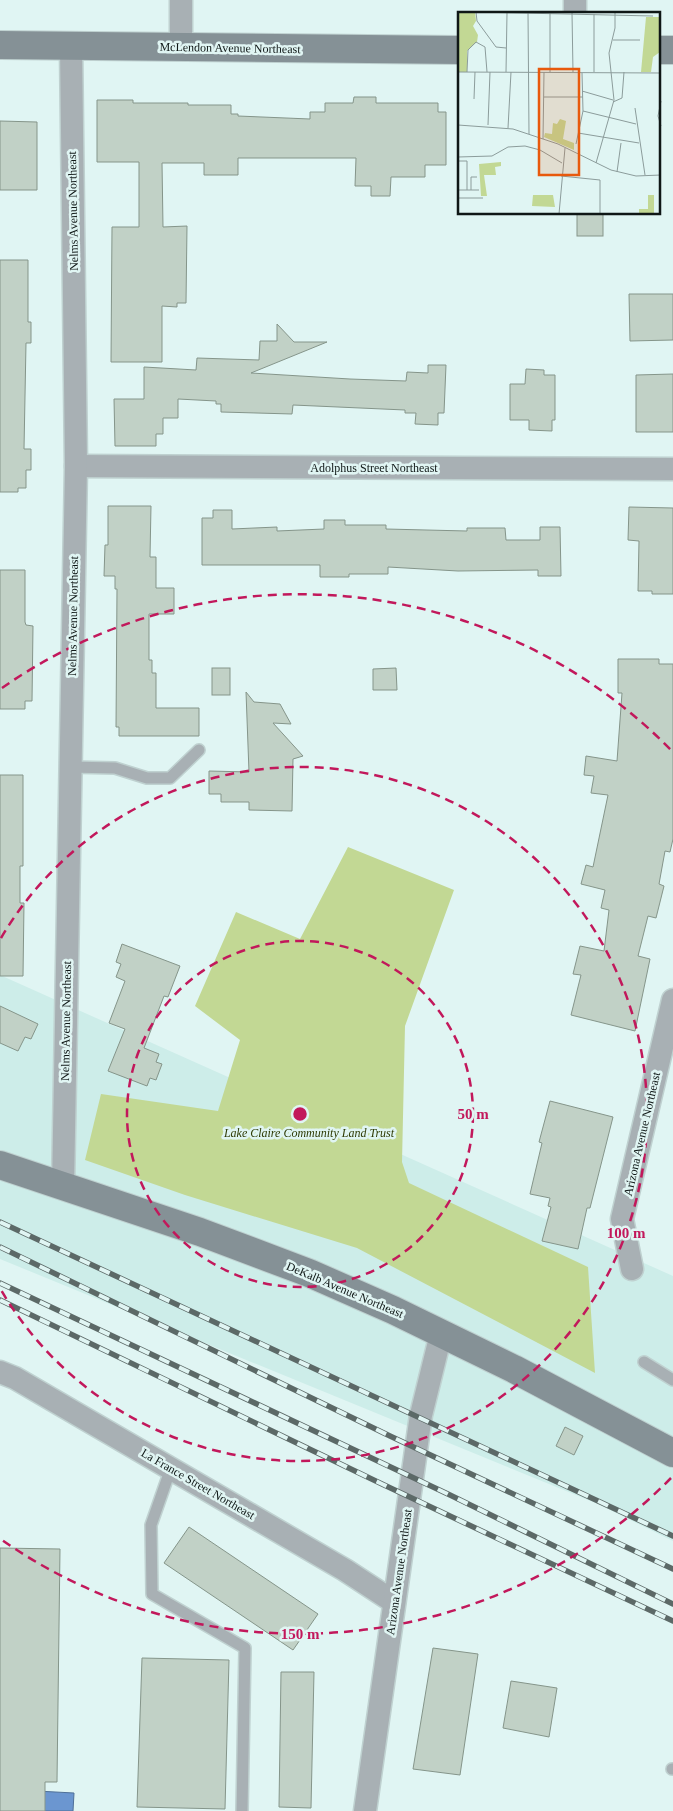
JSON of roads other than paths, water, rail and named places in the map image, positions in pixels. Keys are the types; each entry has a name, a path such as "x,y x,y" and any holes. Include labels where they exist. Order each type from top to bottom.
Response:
{"main road":[{"name":"McLendon Avenue Northeast","path":"0,45 458,50"},
{"path":"660,50 673,50"},
{"name":"DeKalb Avenue Northeast","path":"0,1165 200,1232 309,1273 393,1310 514,1369 673,1453"}],"street":[{"path":"181,0 181,48"},
{"name":"Nelms Avenue Northeast","path":"63,1187 76,466 71,45"},
{"name":"Adolphus Street Northeast","path":"76,466 673,470"},
{"name":"Arizona Avenue Northeast","path":"632,1269 622,1219 663,1088 673,1000"},
{"name":"Arizona Avenue Northeast","path":"365,1811 421,1415 440,1334"},
{"name":"La France Street Northeast","path":"0,1372 15,1378 171,1468 345,1570 394,1602"}],"lane":[{"path":"70,767 115,768 148,778 170,778 199,750"},
{"path":"644,1362 673,1380"},
{"path":"171,1468 151,1525 152,1594 245,1648 242,1811"}],"water":[{"path":"18,1790 74,1793 73,1811 18,1811"}],"railway":[{"path":"0,1222 673,1536"},
{"path":"0,1247 390,1436 673,1569"},
{"path":"0,1283 450,1495 673,1604"},
{"path":"0,1300 382,1484 673,1621"}],"park label":[{"name":"Lake Claire Community Land Trust","path":"309,1133"}]}
